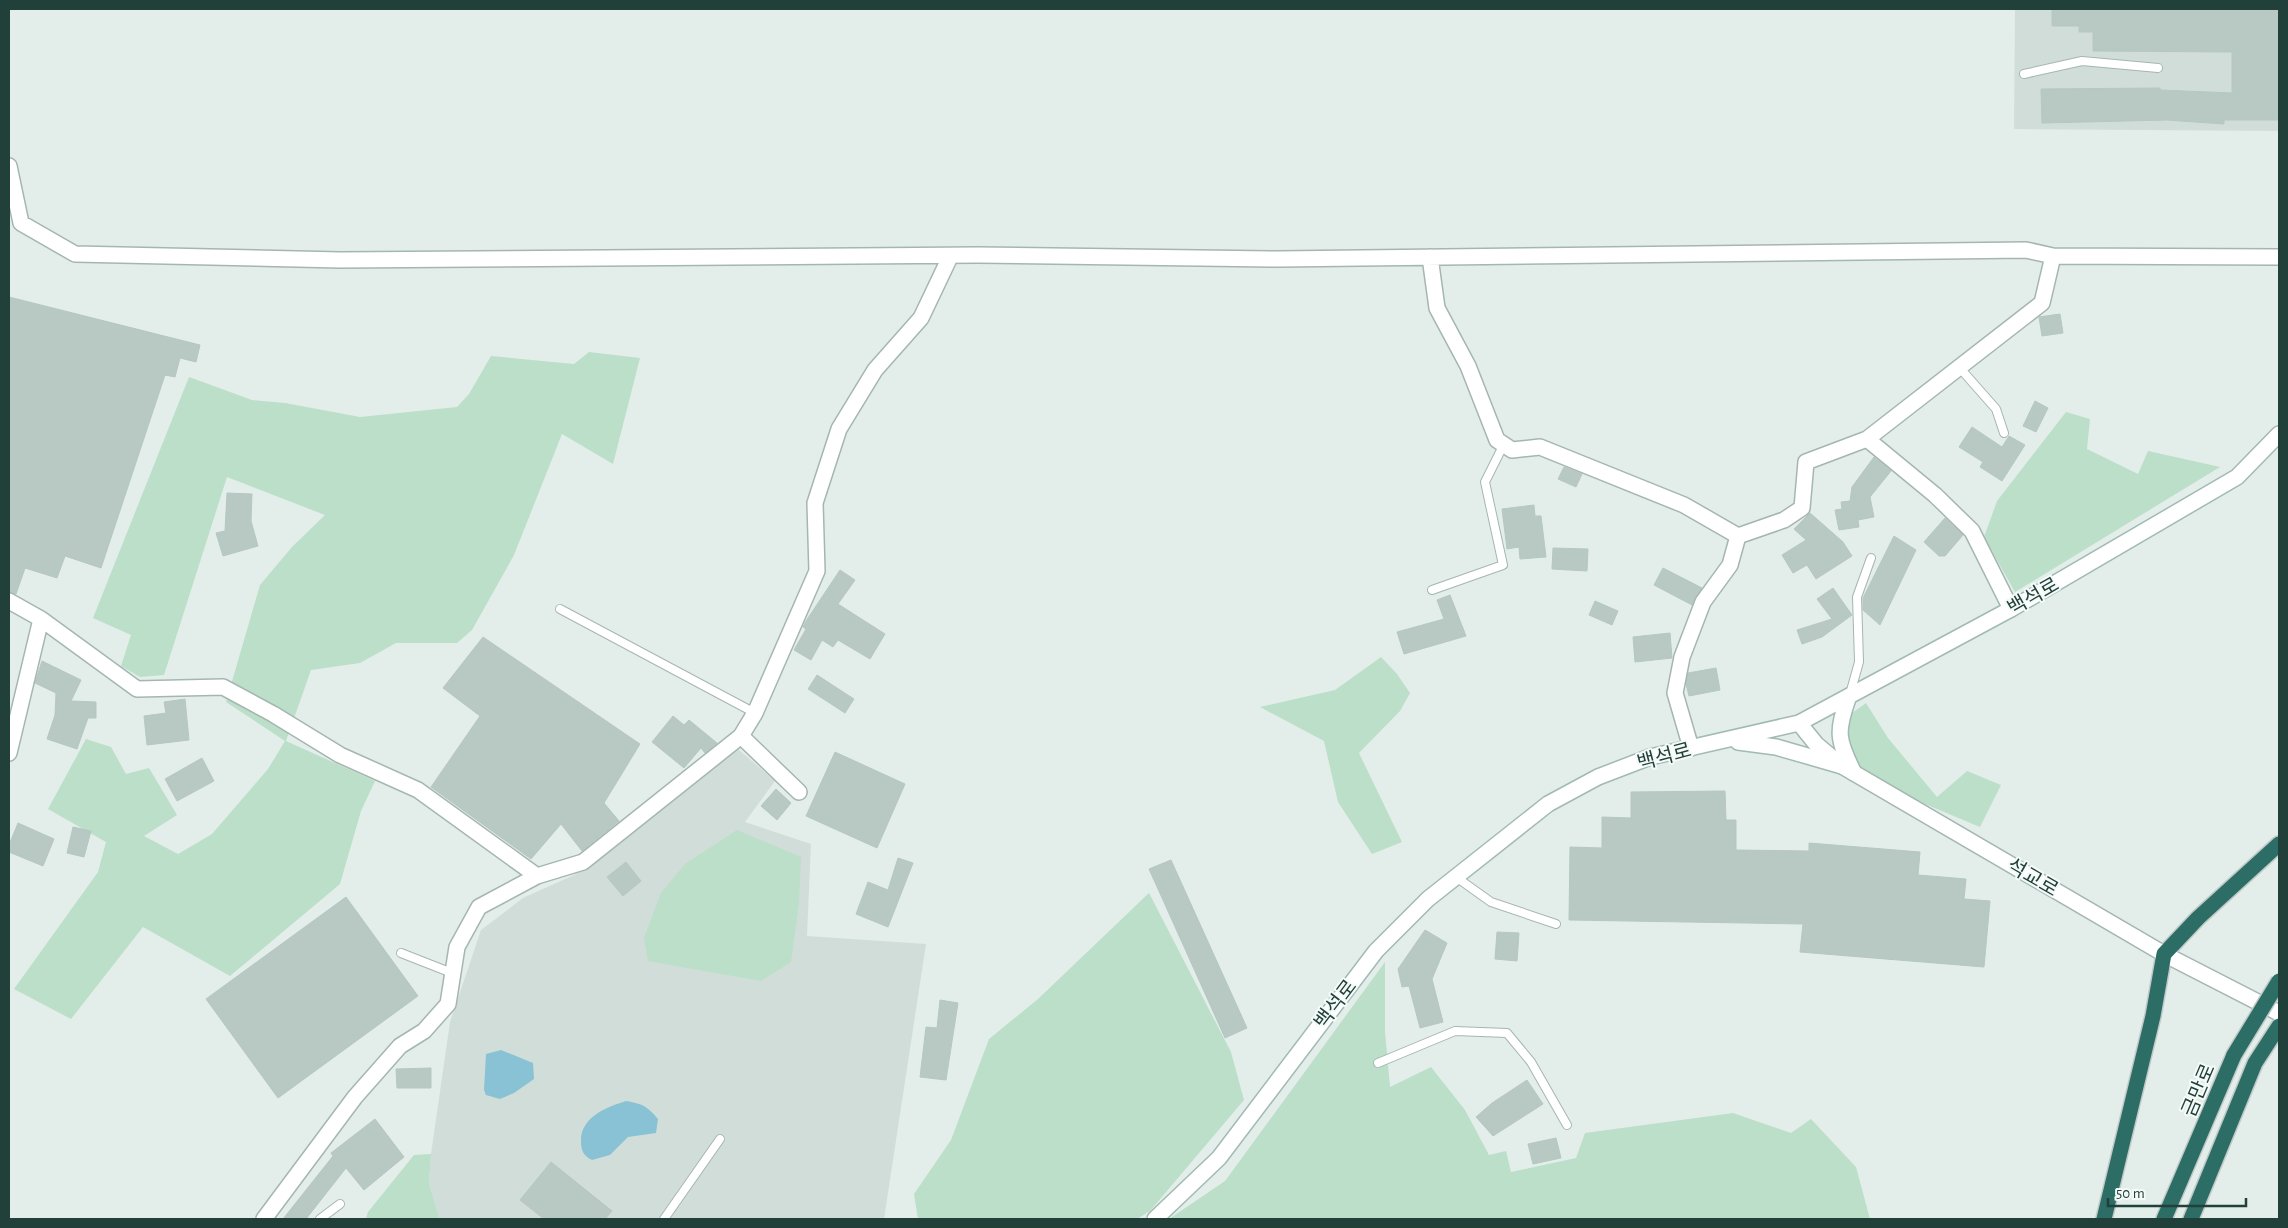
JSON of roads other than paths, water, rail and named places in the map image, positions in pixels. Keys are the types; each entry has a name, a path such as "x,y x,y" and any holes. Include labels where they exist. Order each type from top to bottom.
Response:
{"highway":[{"path":"2104,1219 2153,1016 2164,954 2198,918 2279,844"},
{"name":"금만로","path":"2164,1219 2234,1055 2279,981"},
{"name":"금만로","path":"2191,1219 2255,1062 2279,1026"}],"street":[{"path":"9,166 15,225 75,254 340,260 950,257 978,255 1279,259 2026,250 2053,256 2279,257"},
{"path":"1430,257 1437,308 1468,366 1497,440 1512,450 1540,448 1684,505 1738,536 1784,520 1802,508 1806,462 1867,439 2042,303 2053,256"},
{"path":"264,1219 355,1097 400,1046 424,1031 448,1004 457,947 480,907 537,876 583,862 741,736 755,713 817,571 815,503 839,429 875,370 921,318 950,257"},
{"name":"백석로","path":"1155,1219 1219,1158 1376,951 1428,899 1548,804 1598,777 1650,757 1799,723 2011,609 2237,478 2279,434"},
{"path":"1867,439 1934,495 1972,531 2011,609"},
{"path":"1691,748 1675,693 1682,656 1703,602 1730,564 1738,536"},
{"path":"9,601 41,618 136,689 223,687 273,714 340,755 418,790 537,876"},
{"path":"9,753 41,618"},
{"path":"1848,770 1839,730 1849,696"},
{"name":"석교로","path":"1799,723 1816,744 1848,770 2164,954 2279,1013"},
{"path":"741,736 799,792"},
{"path":"1724,740 1760,744 1848,770"}],"lane":[{"path":"2024,74 2082,61 2158,68"},
{"path":"1959,367 1996,409 2004,433"},
{"path":"1432,590 1503,565 1485,482 1504,444"},
{"path":"1849,696 1860,662 1857,597 1871,558"},
{"path":"560,609 755,713"},
{"path":"1456,877 1492,902 1556,924"},
{"path":"401,952 452,973"},
{"path":"1378,1063 1455,1031 1507,1033 1531,1062 1567,1124"},
{"path":"664,1219 720,1139"},
{"path":"320,1219 340,1204"}],"water":[{"path":"501,1050 533,1063 534,1079 514,1093 500,1099 486,1095 484,1090 486,1054"},
{"path":"626,1101 648,1108 658,1119 656,1133 628,1137 610,1155 592,1160 582,1151 582,1133 585,1126 596,1114"}]}
